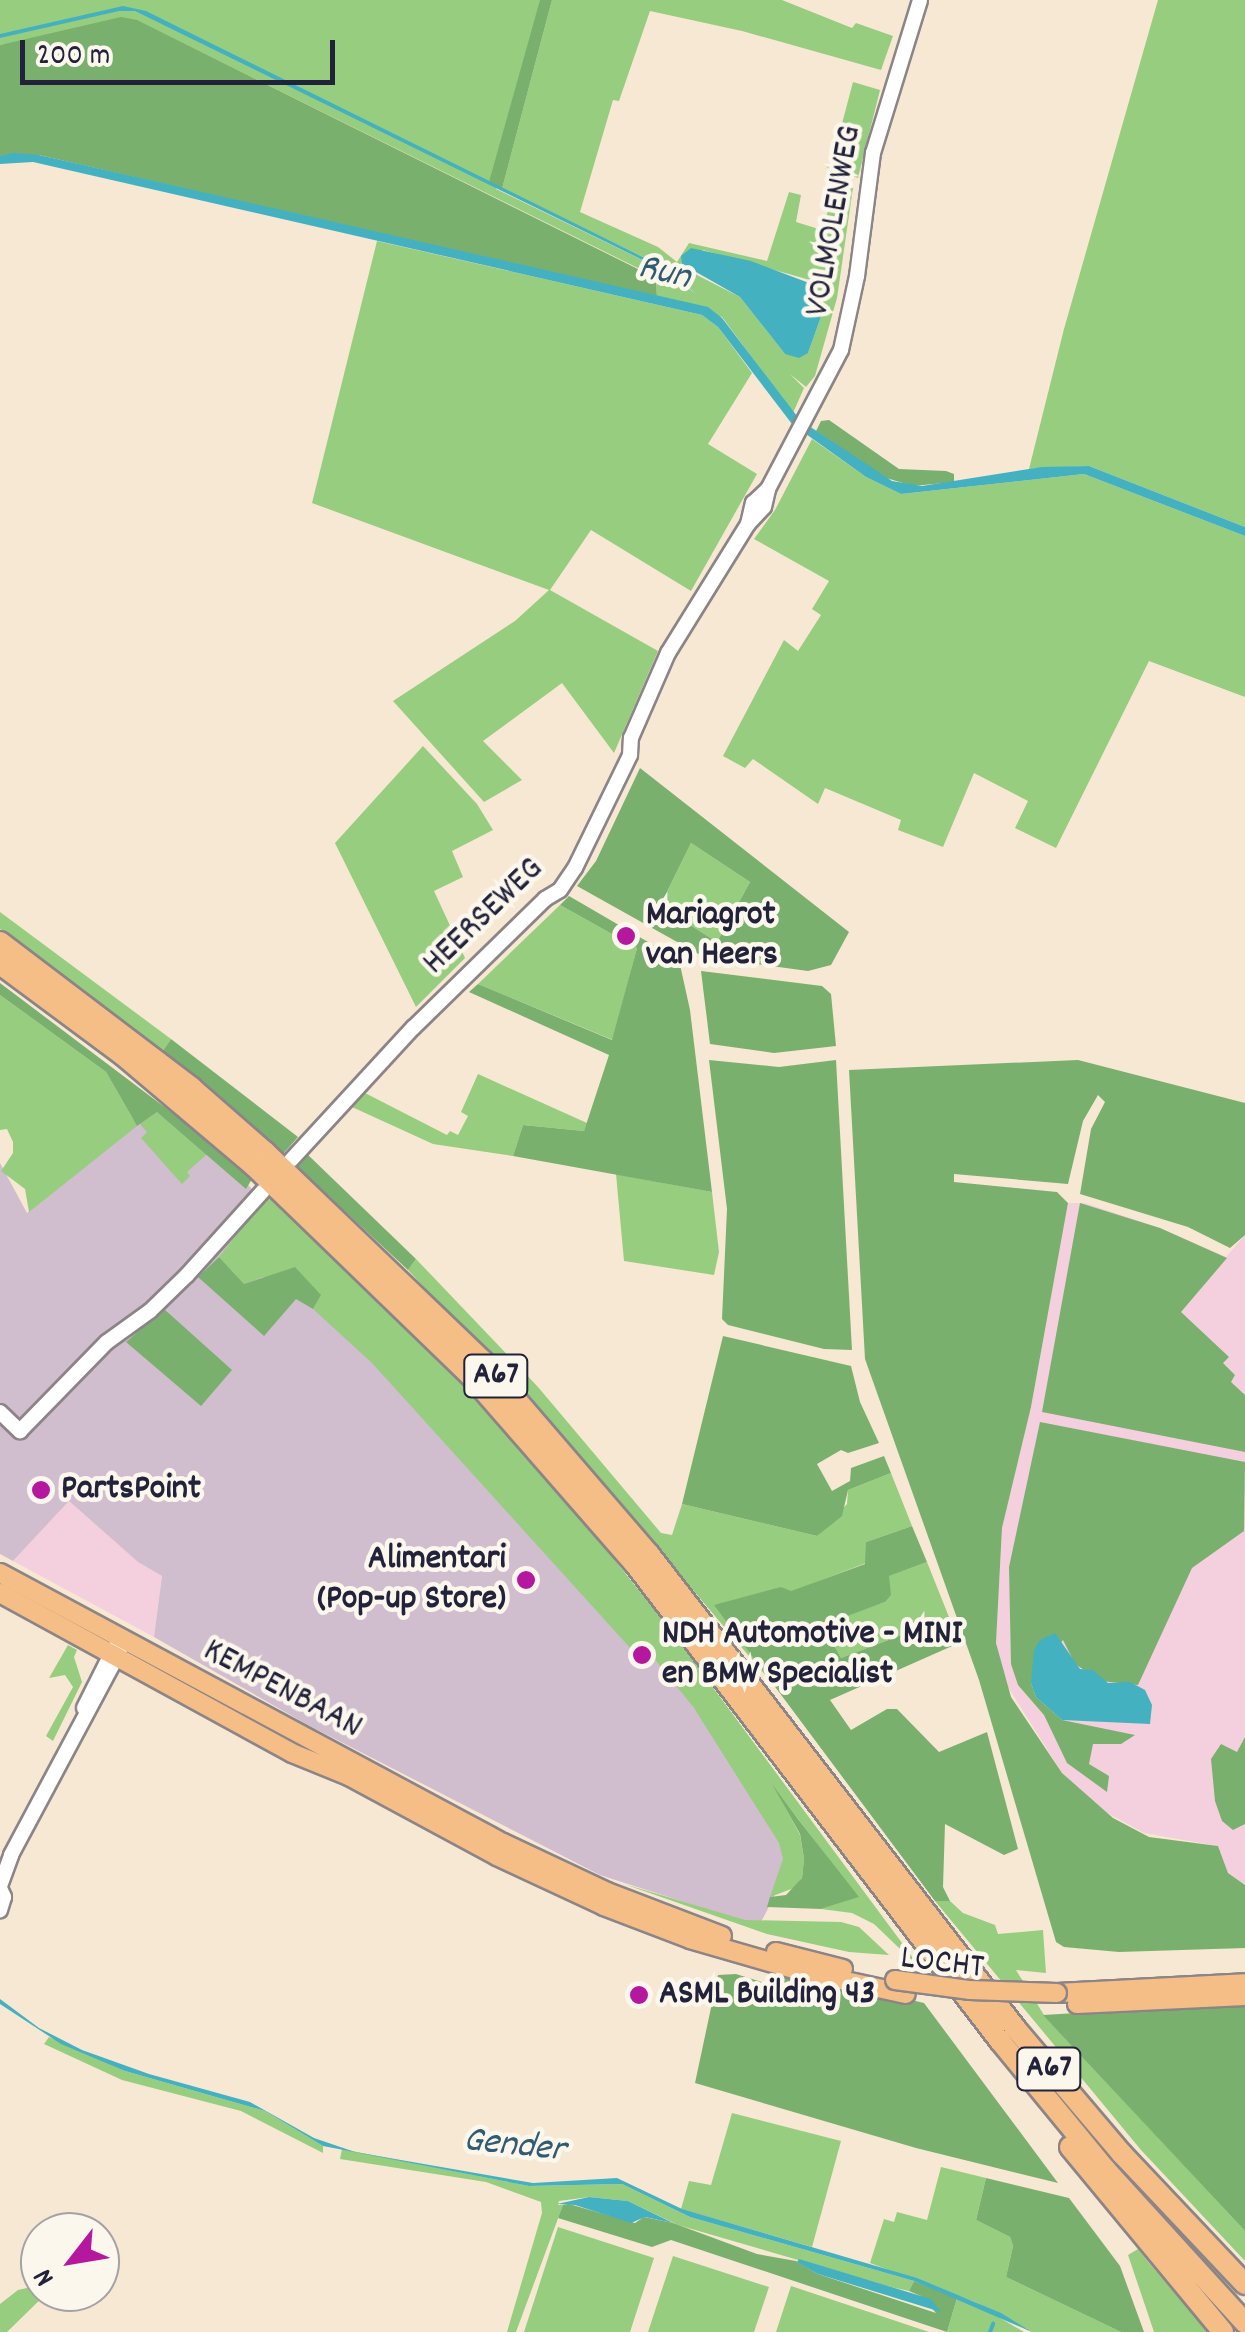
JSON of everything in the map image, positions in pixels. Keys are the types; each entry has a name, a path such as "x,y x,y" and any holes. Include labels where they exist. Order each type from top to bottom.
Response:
{"highway":[{"name":"A67","path":"0,942 192,1088 483,1361 649,1554 1016,2030 1199,2238 1245,2284"},
{"name":"A67","path":"0,964 124,1056 253,1165 470,1374 634,1564 1000,2041 1105,2168 1245,2324"},
{"name":"A67","path":"1000,2041 1051,2124 1222,2332"},
{"name":"A67","path":"1199,2238 1245,2276"}],"main road":[{"name":"KEMPENBAAN","path":"0,1573 116,1651"},
{"name":"KEMPENBAAN","path":"0,1593 533,1866"},
{"name":"LOCHT","path":"533,1866 688,1925 901,1987 1057,1999 1245,1996"},
{"name":"LOCHT","path":"1057,1999 1245,1983"}],"street":[{"name":"VOLMOLENWEG","path":"820,393 848,325 872,153 920,0"},
{"name":"HEERSEWEG","path":"290,1160 413,1028 564,885 630,755 631,738 668,653 748,524 753,503 768,489 820,393"},
{"path":"0,1412 20,1431 107,1342 150,1312 263,1191"},
{"path":"0,1910 4,1902 0,1887 6,1860 82,1718 84,1703 116,1651"}],"shaded area":[{"path":"154,1103 244,1180 649,1648 799,1848 759,1926 600,1875 308,1725 154,1637 162,1576 138,1562 69,1501 13,1561 0,1554 0,1163 27,1213"},
{"path":"1068,1203 1085,1203 1160,1228 1226,1257 1245,1235 1245,1885 1228,1873 1218,1846 1144,1833 1100,1809 1062,1773 1003,1679 996,1643 1002,1528 1031,1407"},
{"path":"69,1501 138,1562 162,1576 154,1637 13,1561"}],"green space":[{"path":"0,0 547,0 496,189 659,268 697,295 666,268 502,189 552,0 782,0 852,28 856,23 893,36 881,70 742,31 650,11 619,101 613,100 580,212 658,247 677,262 689,243 767,261 789,192 801,195 796,222 822,230 834,191 842,194 845,186 853,188 837,298 815,376 806,387 790,374 804,388 793,413 722,317 657,298 656,277 140,22 0,45","holes":["703,250 810,280 822,314 808,353 785,354 740,297 691,272"]},
{"path":"540,0 552,0 502,189 489,182"},
{"path":"1158,0 1245,0 1245,527 1089,466 1029,469 1064,329"},
{"path":"121,17 137,20 656,278 657,298 39,155 0,156 0,45"},
{"path":"853,82 880,90 858,178 826,167 831,165"},
{"path":"377,241 702,315 718,327 752,373 708,444 757,474 691,591 591,530 550,590 658,651 614,753 562,683 483,741 522,780 484,802 393,701 515,621 549,590 312,503"},
{"path":"829,420 899,469 946,471 954,474 954,482 913,486 883,477 816,431 821,421"},
{"path":"812,439 866,477 901,494 1084,474 1245,536 1245,697 1149,661 1056,848 1015,828 1028,801 974,773 943,847 898,830 901,820 825,788 818,804 753,759 745,768 723,756 784,640 798,651 821,615 812,609 829,581 754,539 775,510"},
{"path":"423,746 477,804 493,830 452,851 463,877 434,891 465,958 416,1007 335,843"},
{"path":"640,768 849,932 831,965 808,971 704,957 577,886 596,861","holes":["691,843 750,882 717,942 660,906"]},
{"path":"691,843 750,882 717,942 660,906"},
{"path":"569,896 679,960 690,1010 712,1192 513,1156 523,1125 584,1131 609,1055 469,992 478,984 612,1040 637,948 560,905"},
{"path":"560,905 637,948 613,1040 478,984"},
{"path":"0,912 171,1039 162,1052 0,929"},
{"path":"701,971 822,986 831,994 836,1046 774,1053 710,1044"},
{"path":"0,983 203,1136 252,1179 246,1189 157,1112 137,1126 106,1072 0,995"},
{"path":"0,995 106,1072 137,1126 29,1212 25,1189 1,1171 13,1153 13,1142 7,1129 0,1130"},
{"path":"171,1039 298,1137 283,1154 162,1052"},
{"path":"709,1060 779,1067 836,1060 852,1350 824,1349 728,1325 722,1319 727,1209"},
{"path":"1078,1060 1245,1103 1245,1235 1230,1248 1188,1227 1080,1194 1091,1129 1105,1102 1098,1095 1083,1121 1068,1184 954,1174 954,1182 1057,1192 1068,1203 1031,1407 1002,1528 996,1643 1011,1697 1062,1773 1113,1818 1149,1837 1218,1846 1228,1873 1245,1885 1245,1948 1119,1952 1064,1947 1056,1942 979,1680 865,1359 849,1070"},
{"path":"478,1074 587,1123 584,1131 523,1125 513,1156 433,1144 352,1107 365,1093 447,1135 450,1131 458,1135 468,1116 461,1112"},
{"path":"157,1112 207,1154 187,1172 190,1176 182,1184 141,1138 147,1132 140,1124"},
{"path":"306,1153 416,1259 408,1270 295,1165"},
{"path":"616,1174 712,1192 719,1252 714,1275 624,1261"},
{"path":"268,1195 400,1318 547,1476 666,1624 922,1970 874,1924 852,1913 821,1909 858,1897 776,1790 800,1835 804,1859 802,1878 794,1888 770,1897 783,1859 779,1843 694,1708 649,1652 632,1650 372,1363 313,1309 321,1295 263,1277 244,1284 219,1257"},
{"path":"1080,1203 1160,1228 1227,1258 1181,1312 1229,1357 1223,1363 1235,1375 1231,1382 1245,1395 1245,1452 1042,1412"},
{"path":"219,1257 244,1284 295,1267 321,1295 313,1309 296,1299 264,1336 198,1277"},
{"path":"416,1259 538,1387 661,1533 672,1535 682,1504 817,1536 847,1504 848,1490 891,1473 912,1526 866,1542 866,1563 790,1592 715,1605 777,1689 551,1423 408,1270"},
{"path":"164,1309 232,1370 201,1406 126,1342"},
{"path":"723,1336 851,1366 860,1402 879,1443 848,1453 841,1450 817,1464 832,1491 850,1481 851,1468 884,1456 891,1473 848,1490 842,1516 817,1536 682,1504"},
{"path":"1040,1422 1245,1462 1244,1531 1192,1568 1138,1685 1101,1681 1075,1664 1063,1640 1031,1683 1036,1697 1062,1720 1135,1735 1121,1744 1093,1744 1089,1764 1109,1776 1107,1792 1067,1763 1044,1715 1018,1685 1011,1664 1009,1567"},
{"path":"912,1526 927,1562 889,1576 891,1595 885,1602 823,1625 841,1658 949,1617 959,1643 830,1700 851,1730 887,1709 897,1709 939,1752 987,1732 1018,1849 1004,1855 945,1824 943,1887 950,1901 935,1901 714,1605 781,1587 791,1591 865,1564 866,1542"},
{"path":"927,1562 949,1617 841,1658 822,1624 885,1602 888,1576"},
{"path":"68,1645 77,1650 74,1657 82,1682 53,1741 46,1736 73,1687 65,1675 49,1678"},
{"path":"1245,1737 1245,1824 1233,1830 1222,1821 1215,1801 1211,1759 1221,1744 1237,1752"},
{"path":"772,1784 859,1897 821,1909 767,1907 770,1897 786,1895 802,1878 804,1859 800,1834"},
{"path":"624,1884 745,1920 841,1922 859,1927 889,1955 849,1952 767,1934"},
{"path":"935,1901 950,1901 963,1913 995,1925 998,1934 1043,1930 1046,1973 1016,1970 1044,2015 1245,2231 1245,2261 1141,2150"},
{"path":"780,1969 924,2003 1058,2183 916,2148 695,2083 718,1975 736,1974 771,1985"},
{"path":"1245,2003 1245,2231 1043,2015"},
{"path":"49,2037 125,2071 265,2111 323,2146 323,2153 241,2111 122,2080 44,2044"},
{"path":"732,2113 841,2141 812,2247 681,2209 689,2181 711,2185"},
{"path":"342,2149 529,2186 622,2184 690,2217 914,2281 909,2291 891,2287 678,2225 628,2201 589,2197 559,2201 558,2205 563,2205 516,2332 507,2332 542,2213 541,2202 486,2182 340,2159"},
{"path":"941,2167 986,2178 976,2220 1010,2237 1013,2246 1006,2277 1121,2332 1032,2332 975,2302 870,2263 884,2219 894,2222 897,2212 927,2220"},
{"path":"986,2178 1069,2198 1120,2266 1144,2332 1121,2332 1006,2277 1013,2246 1010,2237 976,2220"},
{"path":"563,2205 635,2223 644,2217 673,2223 757,2254 796,2261 818,2274 936,2313 921,2296 909,2291 914,2281 957,2298 947,2332 671,2240 652,2247 558,2218"},
{"path":"558,2227 654,2258 630,2332 524,2332"},
{"path":"1138,2249 1208,2332 1154,2332 1128,2255"},
{"path":"673,2256 769,2287 754,2332 648,2332"},
{"path":"791,2286 929,2332 776,2332"},
{"path":"18,2290 20,2312 28,2312 7,2332 0,2332 0,2304"},
{"path":"957,2298 988,2311 1024,2332 947,2332"}],"water":[{"path":"123,6 146,11 659,265 698,296 659,268 135,11 119,11 0,38 0,34"},
{"path":"39,155 708,307 722,318 800,420 892,481 922,486 1042,467 1089,466 1245,527 1245,536 1084,474 901,494 866,477 792,424 718,327 702,315 33,162 0,164 0,156"},
{"path":"691,248 751,261 817,286 822,314 808,353 799,358 785,354 740,297 682,264 681,256"},
{"path":"1055,1633 1080,1669 1093,1670 1108,1683 1130,1682 1145,1690 1152,1705 1150,1724 1062,1720 1036,1697 1031,1683 1034,1650 1040,1640"},
{"path":"0,1999 39,2028 82,2050 149,2074 250,2102 314,2138 355,2152 533,2183 617,2178 682,2209 917,2278 1001,2313 1032,2332 914,2281 690,2217 622,2184 529,2186 323,2146 265,2111 125,2071 61,2044 0,2004"},
{"path":"589,2197 628,2201 673,2223 645,2217 631,2223 575,2205 557,2204"},
{"path":"799,2259 931,2299 941,2312 818,2274 797,2262"}],"waterway":[{"path":"990,2332 993,2324"}],"place":[{"name":"Mariagrot van Heers","path":"626,936"},
{"name":"PartsPoint","path":"41,1490"},
{"name":"Alimentari (Pop-up Store)","path":"526,1580"},
{"name":"NDH Automotive - MINI en BMW Specialist","path":"642,1655"},
{"name":"ASML Building 43","path":"639,1995"}],"water label":[{"name":"Run","path":"664,274"},
{"name":"Gender","path":"514,2147"}]}
